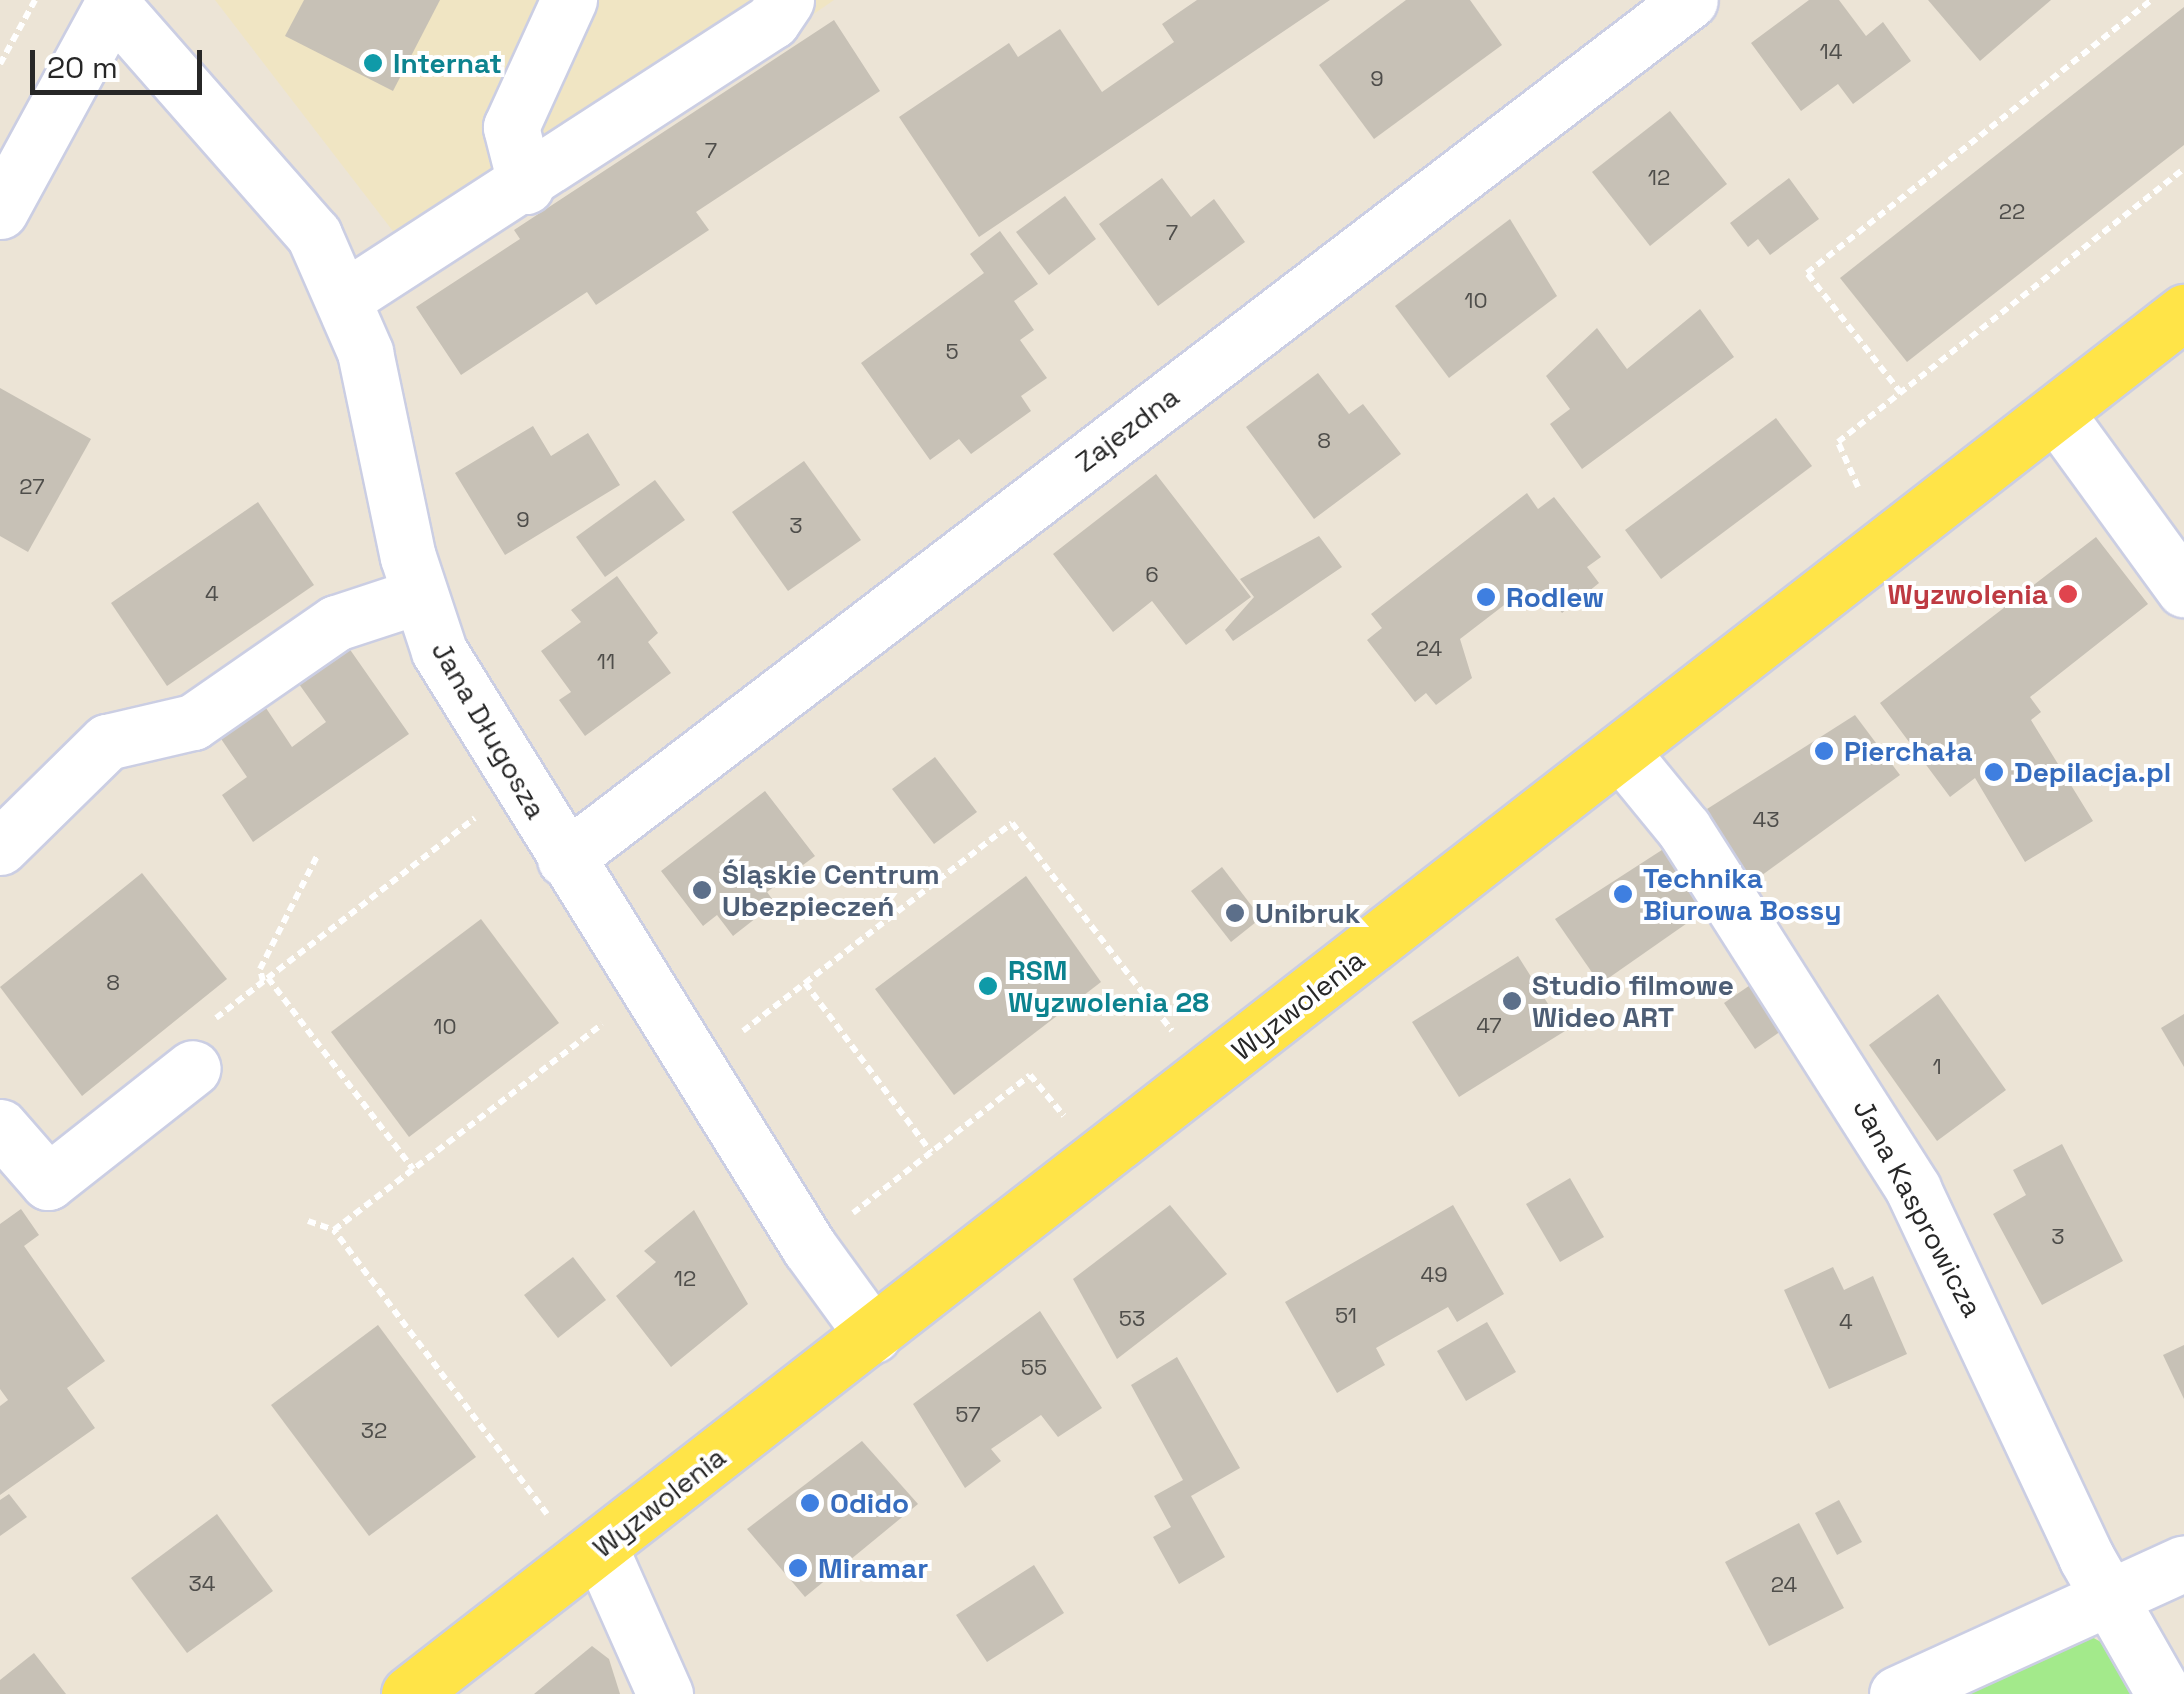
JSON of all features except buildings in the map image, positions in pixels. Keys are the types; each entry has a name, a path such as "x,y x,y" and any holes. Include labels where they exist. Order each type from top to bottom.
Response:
{"main road":[{"name":"Wyzwolenia","path":"409,1694 2184,312"}],"street":[{"path":"526,186 511,127 569,0"},
{"path":"346,297 526,186 772,21 786,0"},
{"name":"Zajezdna","path":"564,859 1690,0"},
{"path":"0,211 114,2"},
{"name":"Jana Długosza","path":"114,2 296,209 346,297 418,596 454,680 809,1248 873,1335"},
{"path":"2056,414 2184,588"},
{"path":"0,847 108,742 192,722 336,623 418,596"},
{"name":"Jana Kasprowicza","path":"1621,752 1684,830 1913,1189 2110,1597 2164,1694"},
{"path":"0,1127 48,1182 196,1049"},
{"path":"600,1548 664,1694"},
{"path":"1897,1694 2184,1563"}],"path":[{"path":"0,64 35,0"},
{"path":"1901,393 1807,273 2152,0"},
{"path":"1858,487 1838,442 2184,168"},
{"path":"196,1049 265,980 518,785"},
{"path":"696,1068 1012,823 1173,1032"},
{"path":"317,856 260,969 413,1168"},
{"path":"806,982 931,1152"},
{"path":"334,1230 647,990"},
{"path":"809,1248 1030,1075 1064,1117"},
{"path":"308,1222 334,1230 548,1514"}],"shaded area":[{"path":"215,0 834,0 429,278"}],"green space":[{"path":"2088,1635 2125,1655 2144,1694 1969,1694"}],"place":[{"name":"Internat","path":"373,63"},
{"name":"Wyzwolenia","path":"2068,594"},
{"name":"Rodlew","path":"1486,597"},
{"name":"Pierchała","path":"1824,751"},
{"name":"Depilacja.pl","path":"1994,772"},
{"name":"Śląskie Centrum Ubezpieczeń","path":"702,890"},
{"name":"Technika Biurowa Bossy","path":"1623,894"},
{"name":"Unibruk","path":"1235,913"},
{"name":"RSM Wyzwolenia 28","path":"988,986"},
{"name":"Studio filmowe Wideo ART","path":"1512,1001"},
{"name":"Odido","path":"810,1503"},
{"name":"Miramar","path":"798,1568"}]}
